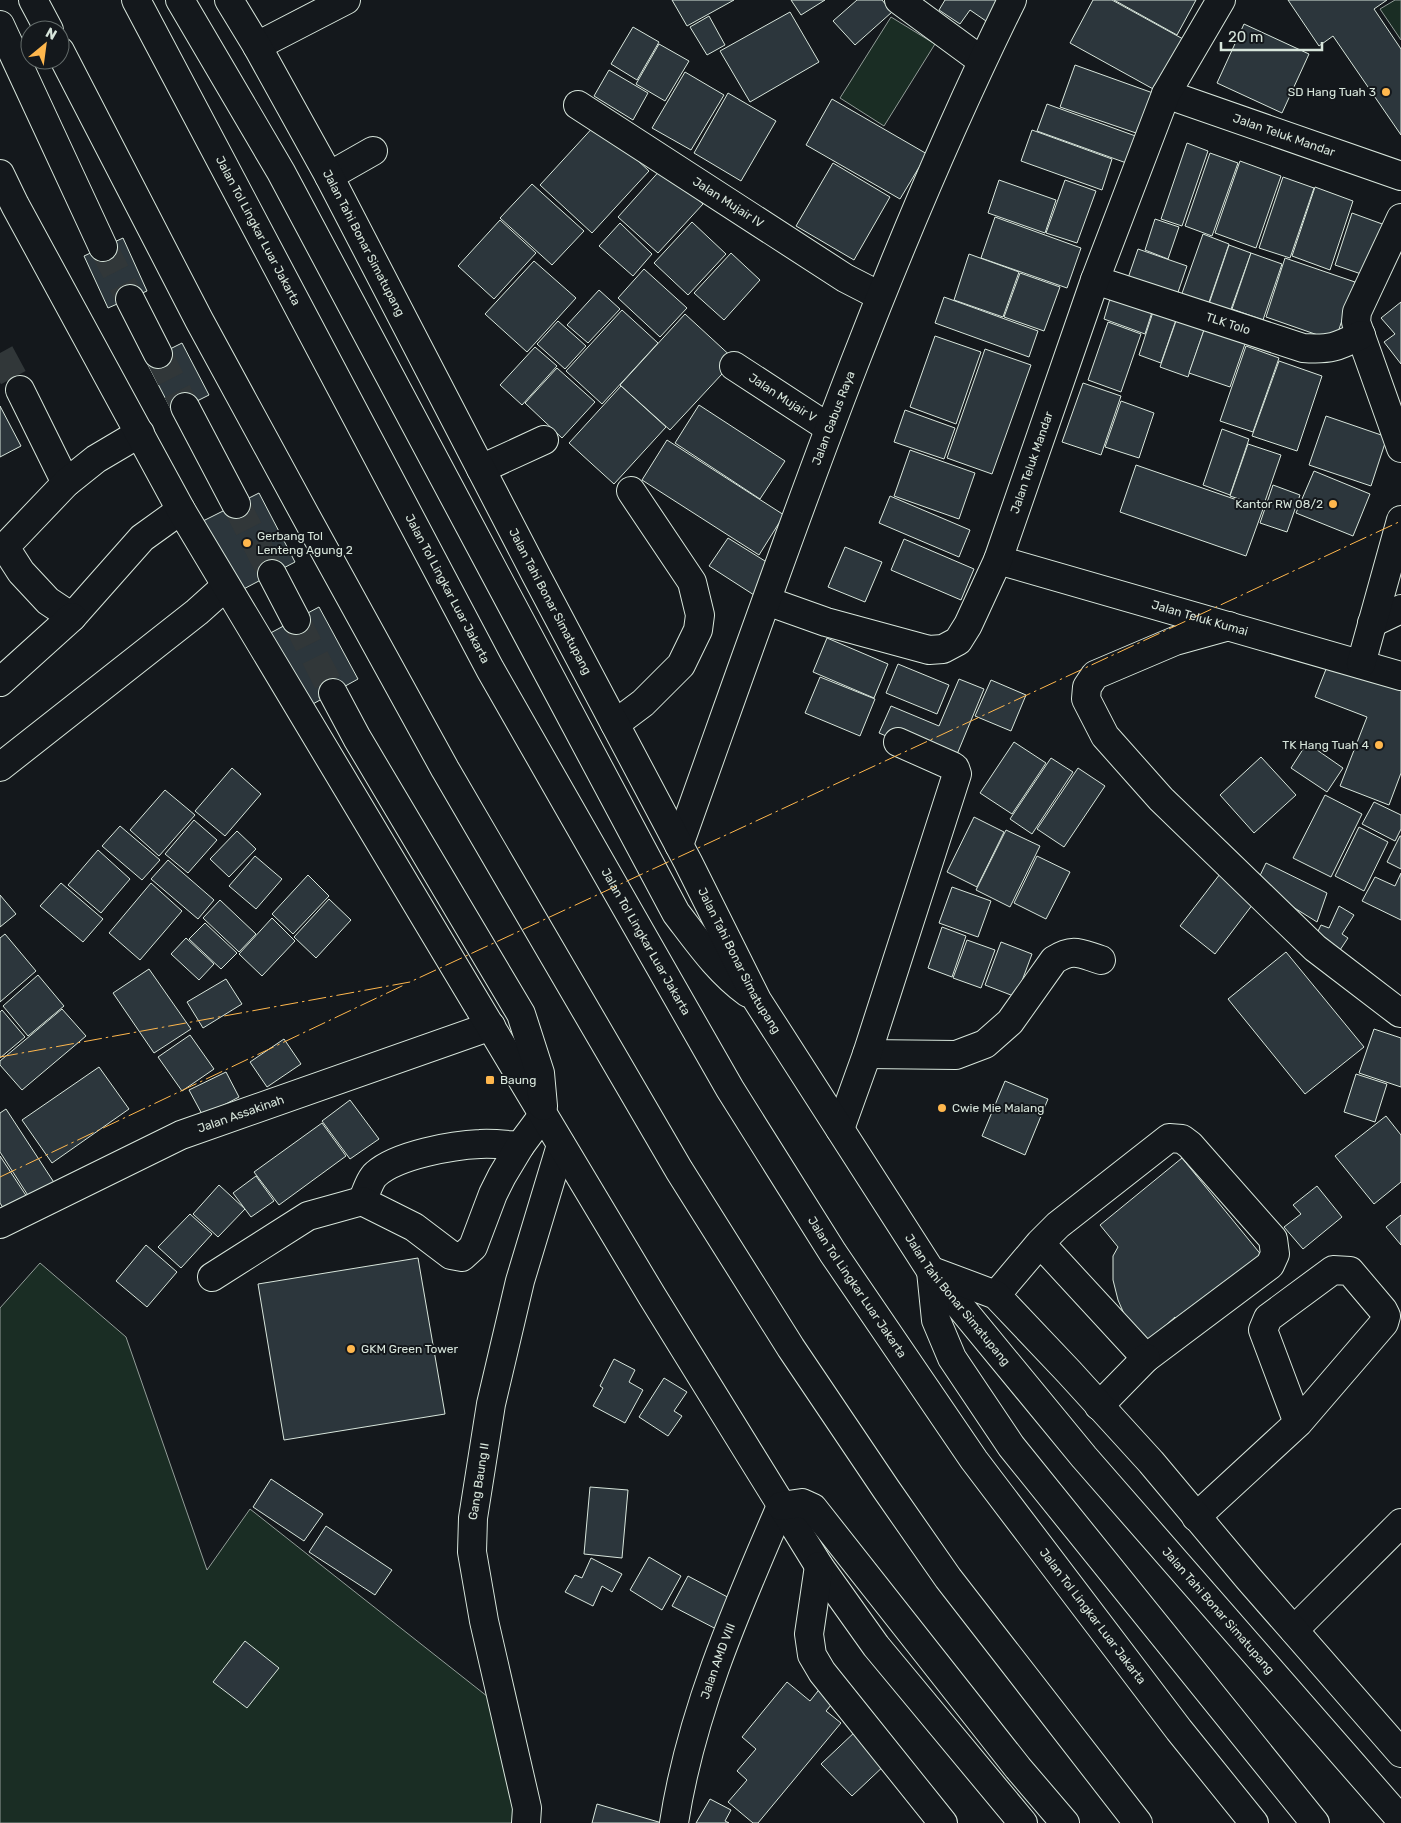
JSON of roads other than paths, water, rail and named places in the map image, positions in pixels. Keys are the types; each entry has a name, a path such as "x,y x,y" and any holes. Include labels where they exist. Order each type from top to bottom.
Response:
{"main road":[{"path":"34,0 44,20"},
{"name":"Jalan Tol Lingkar Luar Jakarta","path":"136,0 490,669 730,1089 833,1253 974,1460 1179,1730 1254,1823"},
{"path":"180,0 281,172 676,913 711,959 730,980 757,1000"},
{"name":"Jalan Tahi Bonar Simatupang","path":"229,0 258,46 329,176 679,845 757,1000 931,1271 1084,1457 1401,1820"},
{"path":"258,46 346,0"},
{"path":"899,0 982,61"},
{"name":"Jalan Gabus Raya","path":"679,845 776,605 829,428 880,296 982,61 1012,0"},
{"name":"Jalan Teluk Mandar","path":"776,605 826,622 929,650 943,649 958,641 998,560 1095,280 1166,94 1221,0"},
{"path":"0,25 103,247"},
{"path":"70,70 194,311 323,548 446,769 679,1170 791,1348 948,1578 1138,1823"},
{"name":"Jalan Teluk Mandar","path":"1166,94 1401,176"},
{"name":"Jalan Mujair IV","path":"578,105 845,278 880,296"},
{"path":"329,176 373,152"},
{"path":"0,174 7,209 140,434 181,510 344,784 781,1506 819,1566 876,1646 1023,1823"},
{"path":"1401,218 1358,312 1356,322 1401,448"},
{"name":"TLK Tolo","path":"1095,280 1303,348 1320,349 1336,347 1361,335"},
{"path":"130,298 158,354"},
{"name":"Jalan Mujair V","path":"734,366 829,428"},
{"path":"20,390 66,483"},
{"path":"185,407 236,504"},
{"path":"72,617 48,601 2,549 66,483 96,459 140,434"},
{"path":"481,468 544,440"},
{"path":"615,724 643,703 681,665 698,630 700,615 692,582 631,491"},
{"path":"0,682 72,617 142,538 181,510"},
{"path":"1361,664 1401,520"},
{"name":"Jalan Teluk Kumai","path":"998,560 1401,676"},
{"path":"272,574 296,620"},
{"path":"0,767 197,612 226,586"},
{"path":"1372,623 1401,609"},
{"path":"1228,626 1175,641 1095,675 1087,688 1086,699 1105,736 1161,799 1315,948 1401,1012"},
{"path":"212,1277 308,1216 362,1201 414,1227 451,1256 462,1257 473,1247 493,1194 520,1146 544,1115 540,1073 521,1014 357,738 333,693"},
{"path":"840,1129 867,1054 957,774 952,766 898,742"},
{"path":"867,1054 956,1055 972,1050 985,1044 1010,1022 1054,960 1062,954 1073,951 1101,960"},
{"name":"Jalan Assakinah","path":"0,1224 181,1135 491,1026"},
{"path":"996,1295 1040,1243 1058,1225 1169,1138 1182,1139 1190,1145 1273,1239 1275,1254 1270,1265 1146,1358 1099,1406"},
{"path":"362,1201 375,1174 392,1164 422,1153 480,1144 520,1146"},
{"name":"Gang Baung II","path":"526,1823 527,1808 484,1621 472,1552 473,1518 491,1404 518,1290 561,1144"},
{"path":"1040,1243 1146,1358"},
{"path":"1196,1516 1298,1423 1384,1324 1386,1316 1383,1310 1350,1271 1333,1270 1268,1318 1263,1330 1298,1423"},
{"path":"1315,1823 1011,1446 952,1358 936,1320 931,1271 996,1295 1150,1462 1401,1753"},
{"path":"781,1506 802,1503 814,1508 1018,1768 1065,1823"},
{"name":"Jalan AMD VIII","path":"674,1823 680,1785 715,1665 781,1506"},
{"path":"1294,1630 1401,1523"},
{"path":"819,1566 809,1634 812,1655 822,1672 944,1823"}],"tunnel":[{"path":"103,247 130,299"},
{"path":"0,353 20,390"},
{"path":"158,354 185,407"},
{"path":"236,504 272,574"},
{"path":"296,620 333,693"}],"place":[{"name":"SD Hang Tuah 3","path":"1386,92"},
{"name":"Kantor RW 08/2","path":"1333,504"},
{"name":"Gerbang Tol Lenteng Agung 2","path":"247,543"},
{"name":"TK Hang Tuah 4","path":"1379,745"},
{"name":"Baung","path":"490,1080"},
{"name":"Cwie Mie Malang","path":"942,1108"},
{"name":"GKM Green Tower","path":"351,1349"}]}
